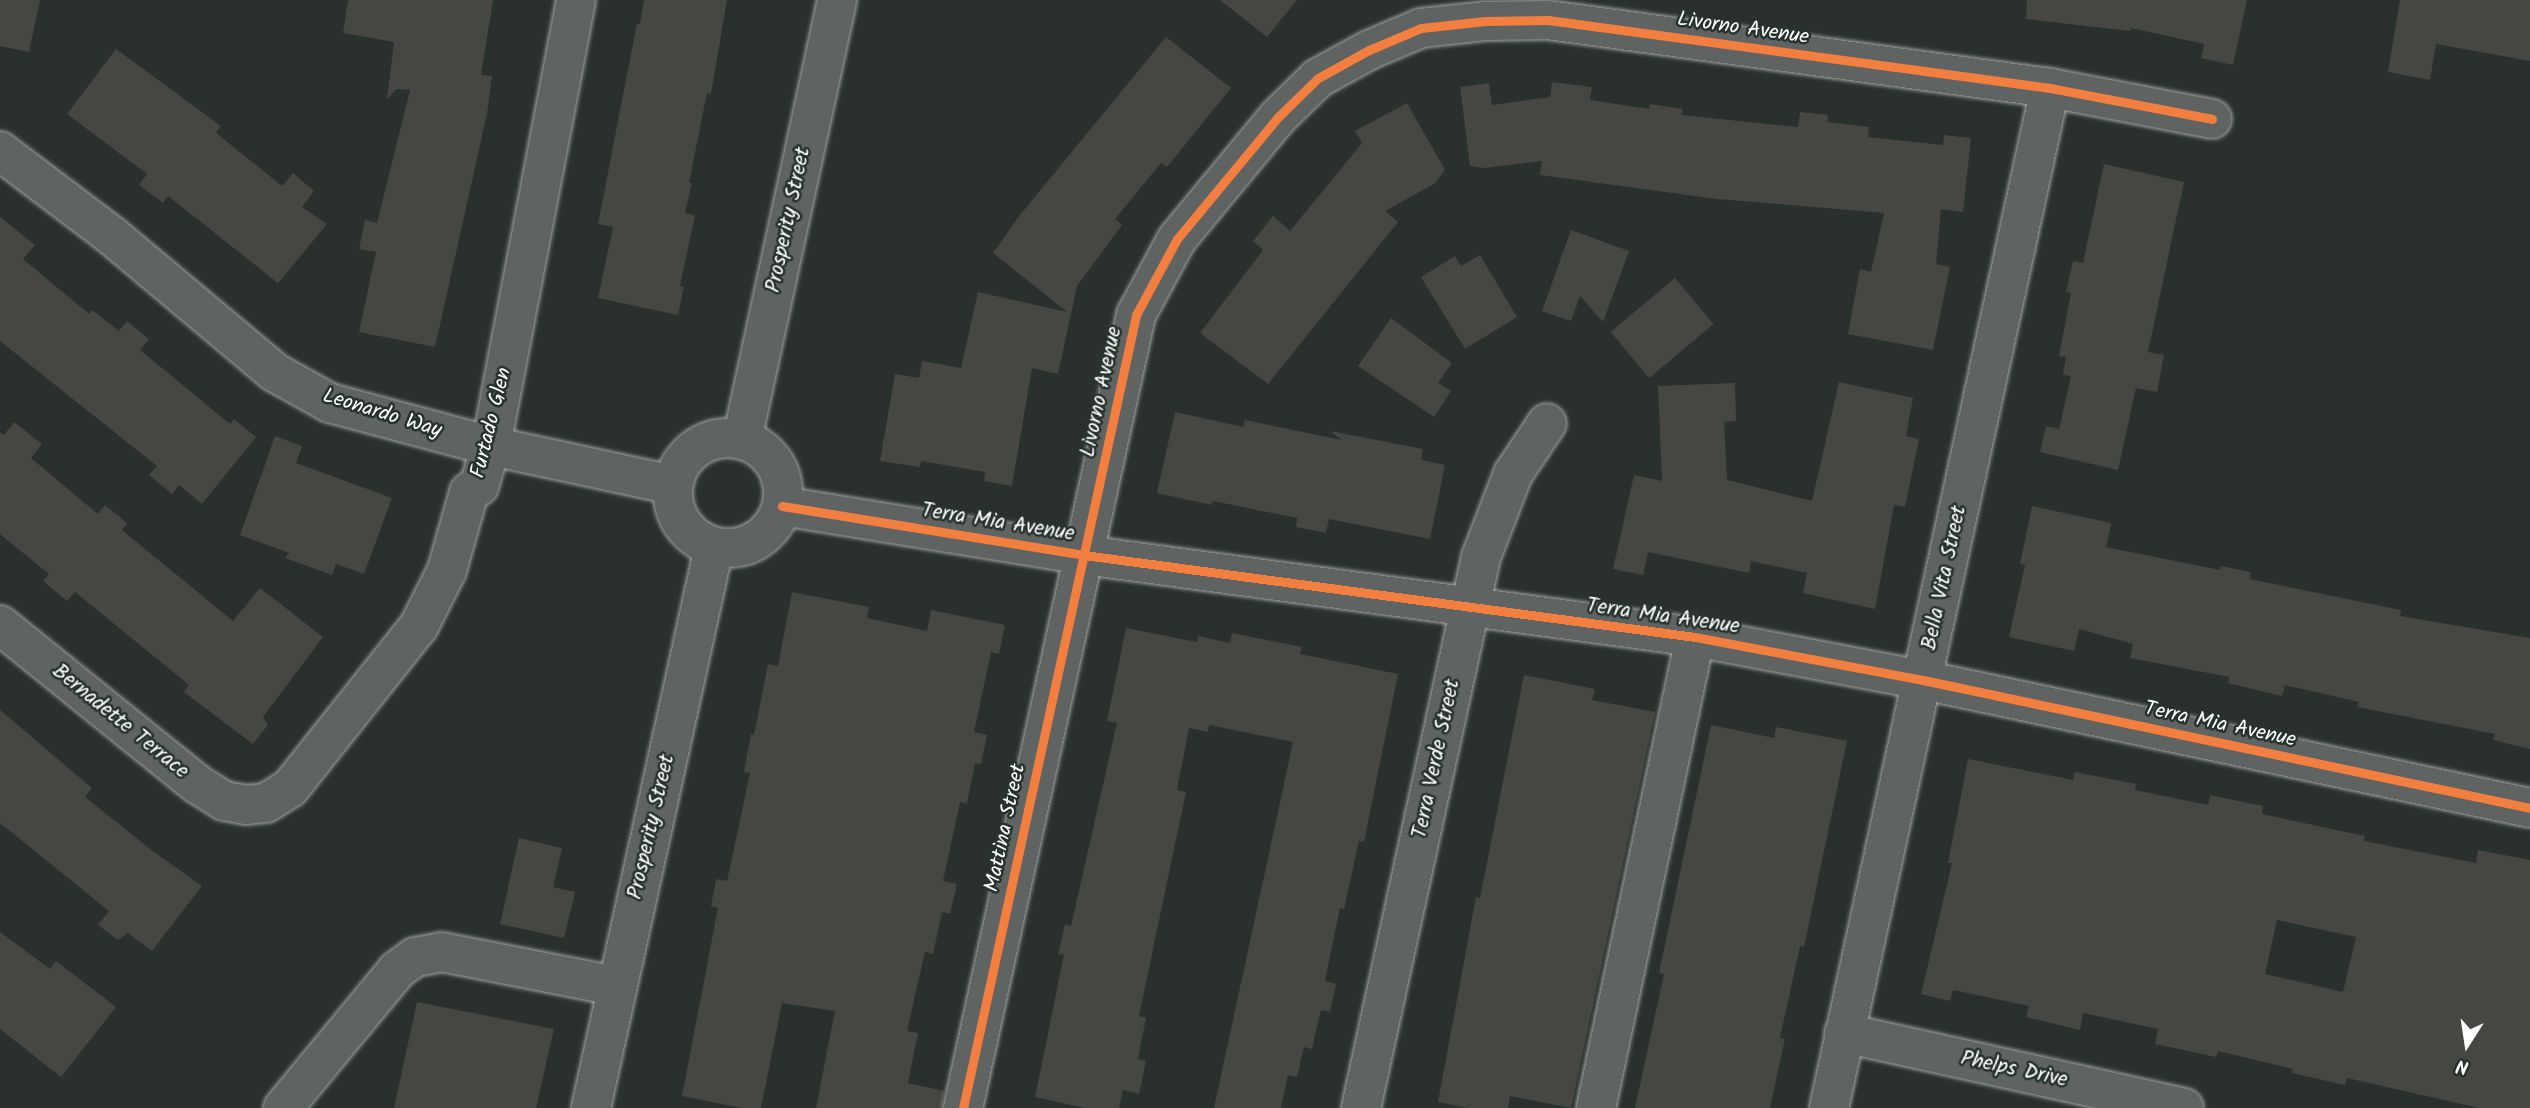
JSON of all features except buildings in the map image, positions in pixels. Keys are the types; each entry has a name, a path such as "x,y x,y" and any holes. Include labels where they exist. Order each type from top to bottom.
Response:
{"street":[{"name":"Furtado Glen","path":"246,804 266,803 290,788 419,626 447,570 469,492 479,486 491,446 576,0"},
{"name":"Prosperity Street","path":"742,440 837,0"},
{"name":"Livorno Avenue","path":"1084,555 1136,315 1177,239 1278,117 1318,78 1369,50 1421,28 1485,21 1548,20 2050,88 2212,119"},
{"name":"Bella Vita Street","path":"1829,1108 2050,88"},
{"name":"Leonardo Way","path":"0,151 111,235 274,372 330,403 491,446 673,485"},
{"name":"Terra Verde Street","path":"1361,1108 1481,557 1513,474 1547,423"},
{"path":"723,438 742,440 771,458 780,472 782,506 775,522 764,536 749,545 732,549 714,547 687,530 673,501 673,485 679,467 698,448 723,438"},
{"name":"Terra Mia Avenue","path":"782,506 1084,555 1695,637 1923,680 2530,808"},
{"name":"Prosperity Street","path":"591,1108 714,547"},
{"name":"Mattina Street","path":"963,1108 1084,555"},
{"name":"Bernadette Terrace","path":"0,625 197,785 224,801 246,804"},
{"path":"1596,1108 1695,637"},
{"path":"283,1108 397,970 415,957 442,952 616,986"},
{"name":"Phelps Drive","path":"1844,1033 2184,1108"}],"cycle path":[{"path":"963,1108 1136,315 1177,239 1278,117 1318,78 1369,50 1421,28 1485,21 1548,20 2050,88 2212,119"},
{"path":"782,506 1084,555 1695,637 1923,680 2530,808"}]}
